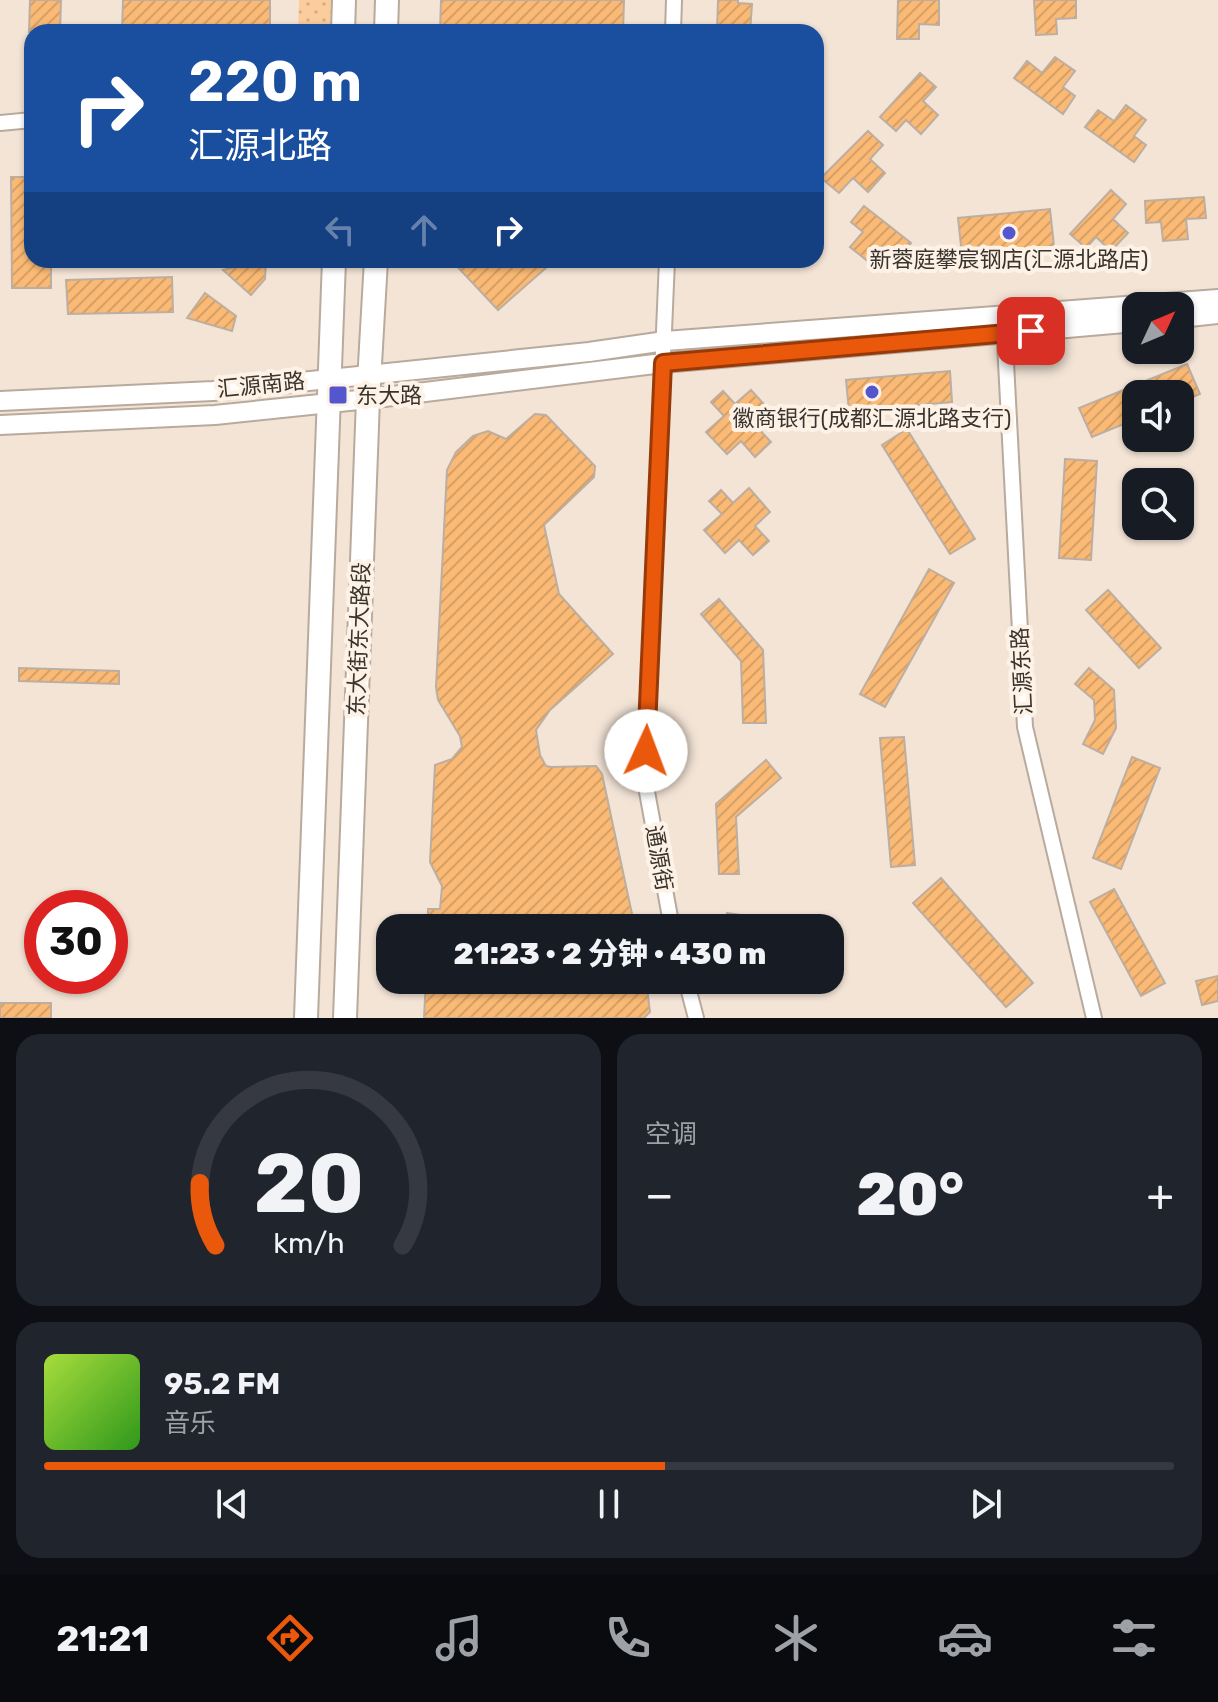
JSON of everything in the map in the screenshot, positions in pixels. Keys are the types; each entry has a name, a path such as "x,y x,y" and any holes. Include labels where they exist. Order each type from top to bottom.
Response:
{"main road":[{"path":"343,24 344,0"},
{"path":"386,24 387,0"},
{"name":"东大街东大路段","path":"306,1018 334,268"},
{"name":"东大街东大路段","path":"345,1018 376,268"}],"street":[{"path":"673,24 674,0"},
{"path":"0,123 24,121"},
{"name":"通源街","path":"667,268 645,781 669,914"},
{"path":"1004,325 1218,299"},
{"path":"1194,317 1218,314"},
{"path":"1004,325 1122,322"},
{"name":"汇源南路","path":"0,401 213,391 665,341 1004,325"},
{"name":"汇源南路","path":"0,425 215,415 1004,325"},
{"name":"汇源东路","path":"1004,325 1025,727 1094,1018"},
{"path":"690,994 696,1018"}],"shaded area":[{"path":"299,0 333,0 332,24 298,24"}],"building":[{"path":"30,0 61,0 60,24 29,24"},
{"path":"123,0 270,0 270,24 122,24"},
{"path":"441,0 624,0 623,24 440,24"},
{"path":"718,0 752,4 751,24 717,24"},
{"path":"898,0 939,0 939,25 919,24 919,39 897,39"},
{"path":"1034,0 1076,0 1076,18 1056,19 1057,34 1036,35"},
{"path":"1055,57 1075,71 1063,87 1075,96 1063,114 1014,78 1027,61 1042,73"},
{"path":"920,73 936,87 923,101 938,115 921,134 906,120 896,131 880,117"},
{"path":"1126,105 1146,120 1134,136 1146,145 1134,162 1085,127 1098,110 1114,121"},
{"path":"868,131 883,145 870,159 885,173 868,192 853,178 839,193 824,180 824,175"},
{"path":"11,177 24,177 24,268 51,268 51,288 12,288"},
{"path":"1111,190 1126,204 1113,219 1128,233 1111,251 1096,237 1086,248 1070,234"},
{"path":"1204,197 1206,218 1186,219 1188,239 1163,241 1161,222 1146,223 1145,201"},
{"path":"864,206 911,243 898,260 883,247 870,263 850,247 863,232 851,222"},
{"path":"1050,209 1054,246 962,255 958,218"},
{"path":"266,268 265,279 251,295 223,270"},
{"path":"459,268 546,268 498,310"},
{"path":"172,277 173,312 68,314 66,280"},
{"path":"205,293 236,316 232,331 187,318"},
{"path":"1187,364 1194,380 1148,380"},
{"path":"950,371 952,402 849,411 846,380"},
{"path":"1194,380 1200,394 1194,396"},
{"path":"751,390 772,413 757,427 771,442 755,457 741,441 727,454 706,432 724,416 711,402 723,391 735,404"},
{"path":"1122,390 1122,425 1092,437 1079,408"},
{"path":"535,414 546,415 595,466 594,477 544,525 559,594 613,654 550,710 536,730 540,755 546,766 596,766 602,774 632,914 428,914 428,909 440,909 442,886 430,862 435,765 452,759 462,747 460,736 438,700 436,687 447,470 456,452 473,436 488,431 506,439"},
{"path":"907,429 975,539 950,554 882,445"},
{"path":"1065,459 1097,461 1091,560 1059,558"},
{"path":"749,488 770,512 755,526 769,541 753,555 739,540 725,553 704,530 722,514 709,501 721,490 733,503"},
{"path":"929,569 954,583 885,707 860,694"},
{"path":"1108,590 1161,648 1139,668 1086,610"},
{"path":"719,599 763,650 766,723 743,723 741,661 701,614"},
{"path":"19,668 119,671 119,684 19,681"},
{"path":"1089,668 1114,690 1116,728 1103,754 1083,744 1095,720 1094,700 1075,684"},
{"path":"904,737 915,865 891,867 880,738"},
{"path":"1132,757 1160,768 1121,869 1093,858"},
{"path":"766,760 781,778 736,817 739,874 719,874 716,804"},
{"path":"941,878 1033,983 1006,1007 913,903"},
{"path":"1114,889 1165,983 1141,996 1090,902"},
{"path":"1218,976 1218,1001 1202,1005 1196,981"},
{"path":"425,994 648,994 650,1012 644,1018 424,1018"},
{"path":"0,1003 51,1003 51,1018 0,1018"}],"place":[{"name":"新蓉庭攀宸钢店(汇源北路店)","path":"1009,233"},
{"name":"徽商银行(成都汇源北路支行)","path":"872,392"},
{"name":"东大路","path":"338,395"}],"route":[{"path":"646,751 663,363 1031,331"}]}
